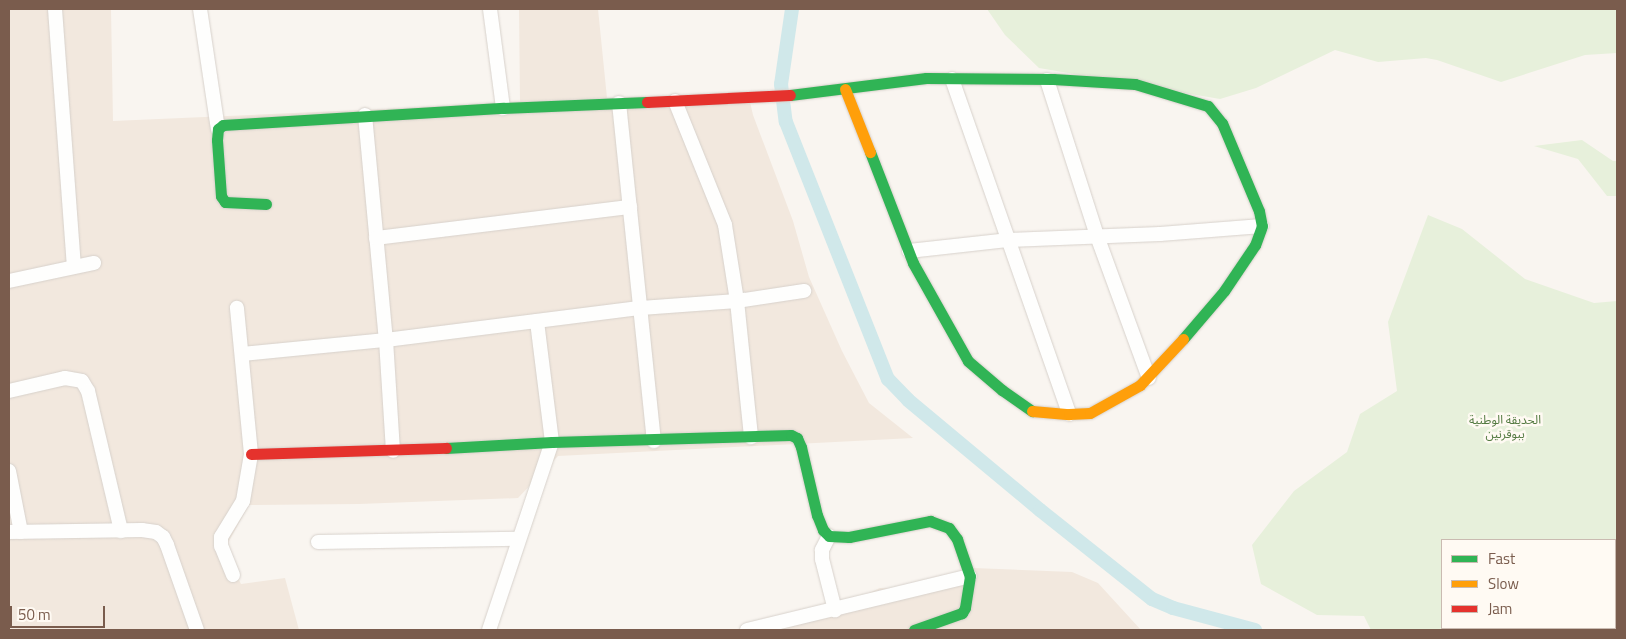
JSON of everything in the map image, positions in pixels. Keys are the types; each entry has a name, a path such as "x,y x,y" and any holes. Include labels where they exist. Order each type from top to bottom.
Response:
{"street":[{"path":"55,9 74,266"},
{"path":"200,9 218,129 221,196 225,202 266,204"},
{"path":"490,9 503,108"},
{"path":"218,129 223,125 365,115 770,97 926,78 1135,84 1208,106 1216,113 1259,211 1262,226 1255,245 1224,291 1149,378 1117,400 1090,413 1069,414 1033,410 1002,390 968,361 950,334 909,251 845,89"},
{"path":"952,78 1069,414"},
{"path":"1047,80 1097,236 1149,378"},
{"path":"675,101 725,225 737,301 752,437"},
{"path":"619,103 654,440"},
{"path":"365,115 386,340 393,451"},
{"path":"376,238 630,207"},
{"path":"909,251 1009,240 1160,234 1262,226"},
{"path":"9,281 94,262"},
{"path":"242,354 386,340 640,308 737,301 804,291"},
{"path":"233,575 221,546 221,537 243,501 251,454 237,308"},
{"path":"488,630 552,442 538,321"},
{"path":"9,391 65,378 82,382 88,391 121,531"},
{"path":"251,454 393,451 552,442 792,435 797,438 817,515 823,530 829,536 849,537 930,521 941,523 949,528 957,539 970,576 963,611 914,630"},
{"path":"9,471 15,532 156,532 162,537 197,630"},
{"path":"829,536 822,550 822,559 835,610"},
{"path":"318,542 518,539"},
{"path":"747,630 970,576"}],"shaded area":[{"path":"9,9 111,9 113,121 520,103 519,9 598,9 607,98 748,93 753,115 793,221 809,277 842,351 869,403 913,438 558,456 518,498 359,504 249,505 224,550 241,584 285,578 299,630 9,630"},
{"path":"973,568 1072,572 1098,583 1141,630 744,630 831,610 880,588 906,589"}],"green space":[{"path":"987,9 1617,9 1617,53 1585,55 1501,82 1437,60 1426,58 1378,62 1335,50 1256,88 1220,99 1039,68 1005,35"},
{"path":"1582,140 1613,161 1617,161 1617,196 1607,196 1578,159 1534,146"},
{"name":"الحديقة الوطنية ببوقرنين","path":"1428,215 1462,229 1525,279 1594,303 1617,301 1617,630 1371,630 1364,616 1317,615 1261,584 1252,545 1294,491 1347,452 1360,414 1397,391 1388,322"}],"waterway":[{"path":"792,9 781,84 786,122 888,379 908,400 1040,510 1152,599 1173,608 1255,630"}],"traffic: fast":[{"path":"790,95 926,78 1053,79 1135,84 1208,106 1222,123 1259,211 1262,226 1255,245 1224,291 1183,339"},
{"path":"266,204 225,202 221,196 217,140 218,129 223,125 503,108 647,102"},
{"path":"870,152 913,263 968,361 1002,390 1032,411"},
{"path":"446,448 552,442 791,435 797,438 801,447 817,515 823,530 829,536 849,537 930,521 949,528 957,539 970,576 965,608 962,613 914,630"}],"traffic: slow":[{"path":"845,89 870,152"},
{"path":"1032,411 1069,414 1090,413 1140,385 1183,339"}],"traffic: jam":[{"path":"647,102 790,95"},
{"path":"251,454 446,448"}]}
